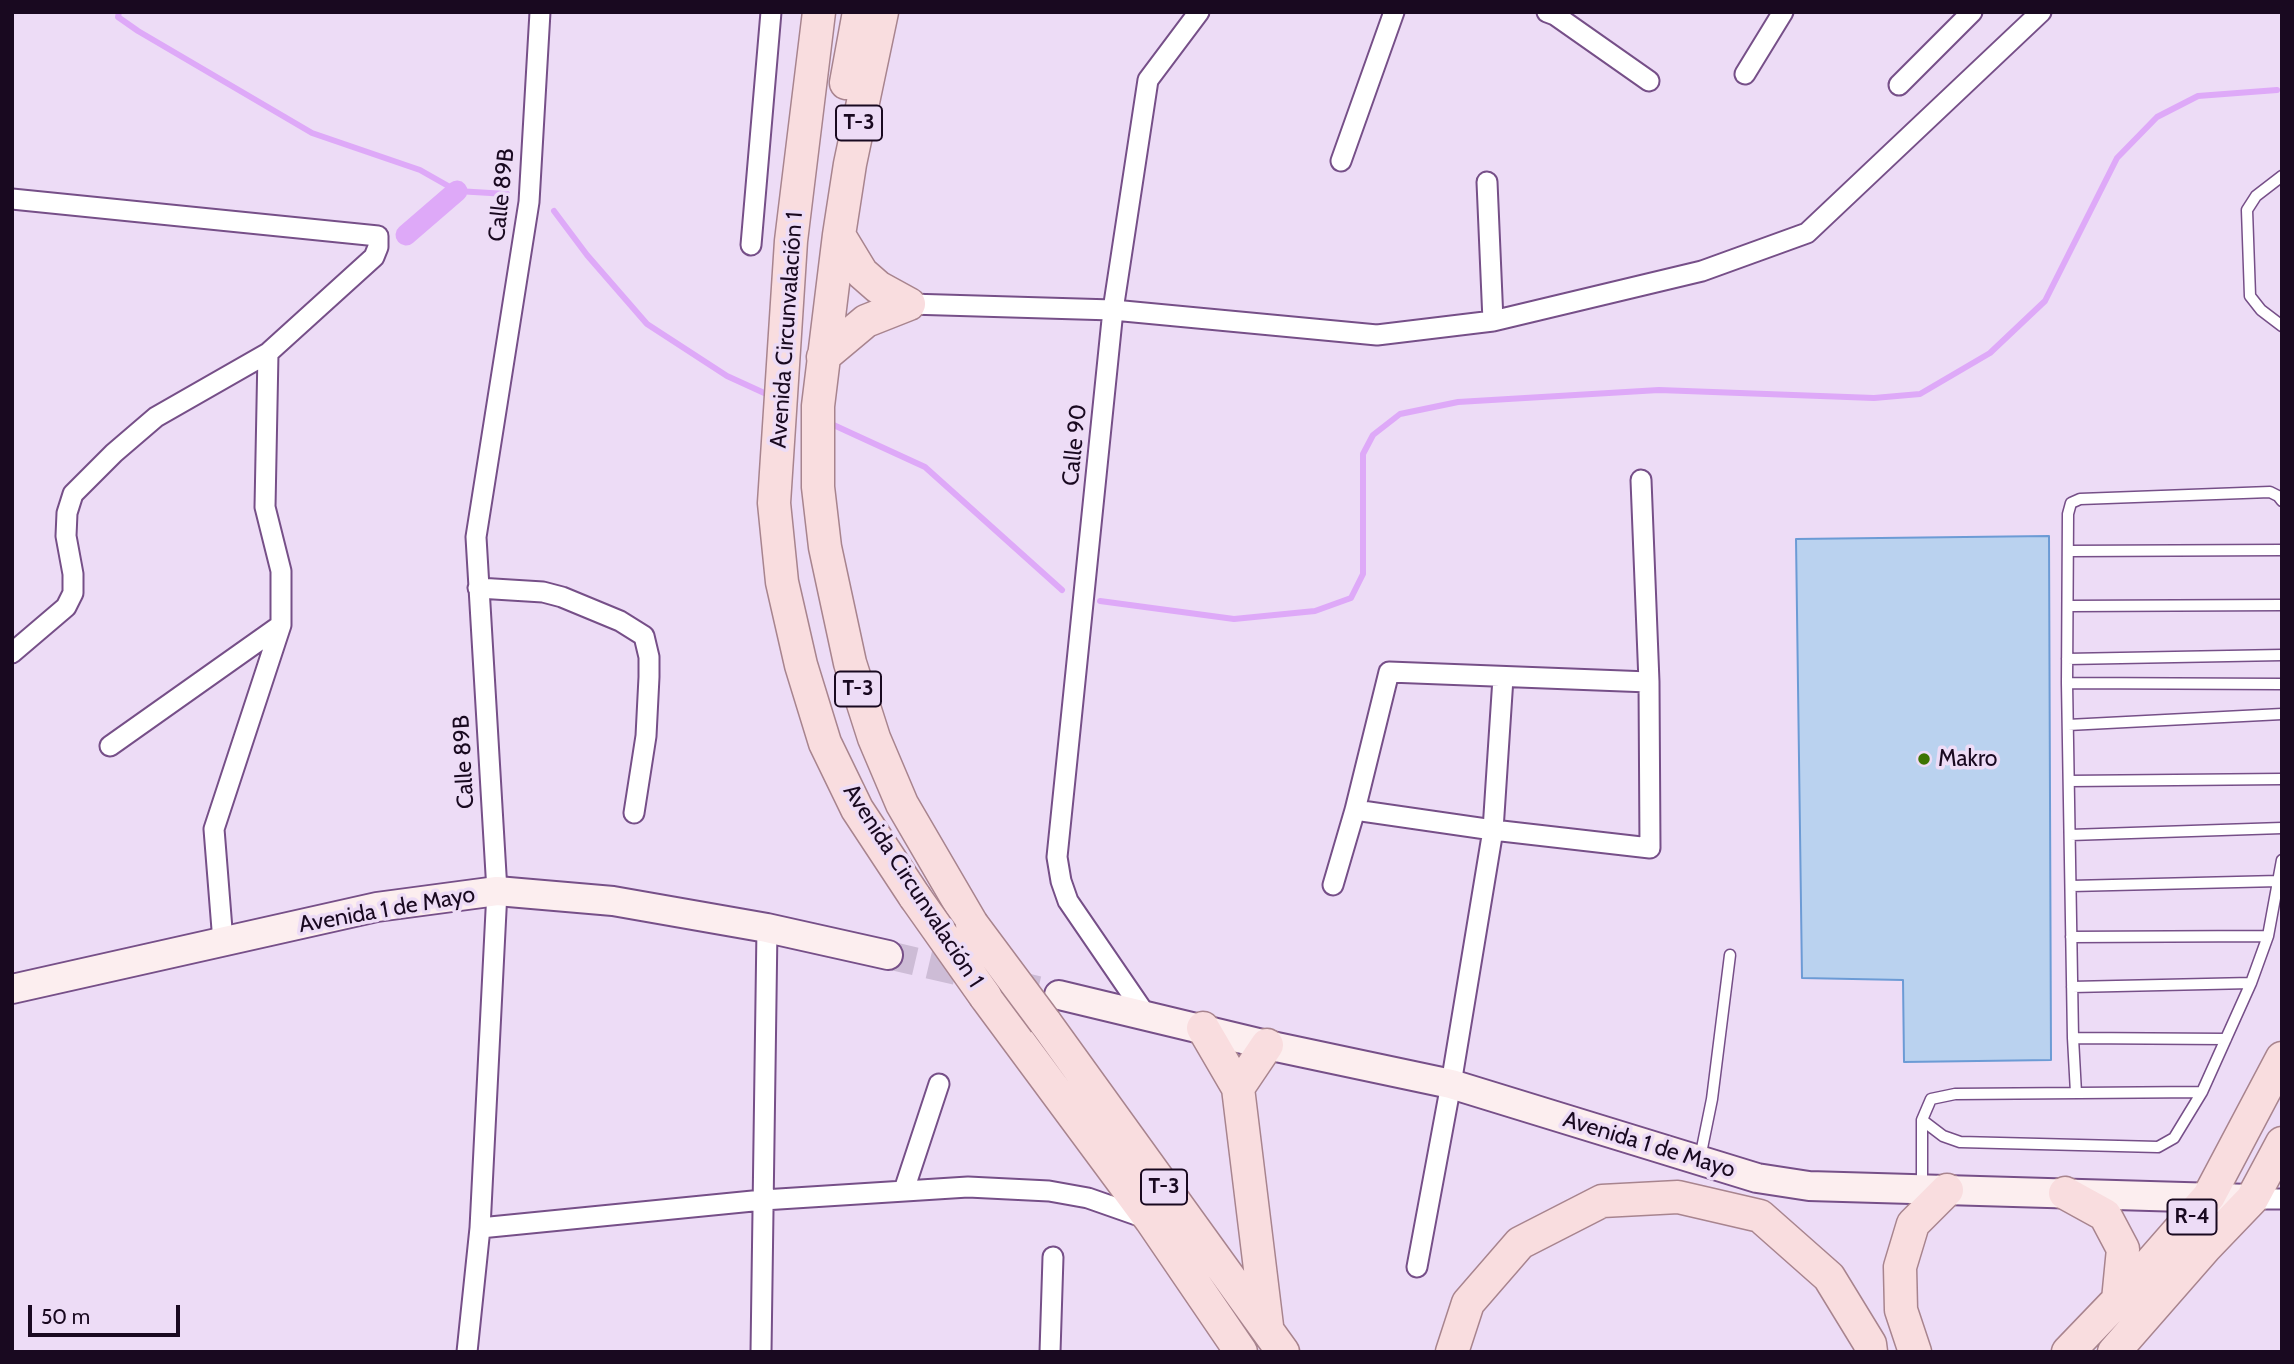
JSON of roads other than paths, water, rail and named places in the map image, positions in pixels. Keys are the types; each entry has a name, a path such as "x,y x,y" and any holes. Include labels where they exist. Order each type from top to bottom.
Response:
{"main road":[{"path":"809,97 811,12"},
{"name":"T-3","path":"809,97 819,12"},
{"path":"809,97 830,12"},
{"path":"832,293 831,166 859,12"},
{"name":"T-3","path":"832,293 850,164 882,12"},
{"name":"Avenida Circunvalación 1","path":"809,97 791,242 774,503 782,582 801,665 825,743 857,809 915,897 1151,1220 1241,1352"},
{"path":"839,235 862,273 878,287 908,304"},
{"name":"Avenida Circunvalación 1","path":"832,293 818,419 818,487 825,547 854,676 874,738 902,804 972,923 1052,1008 1275,1341"},
{"path":"823,357 866,321 908,304"},
{"path":"1203,1028 1238,1088 1275,1341"},
{"path":"1238,1088 1267,1045"},
{"name":"R-4","path":"2068,1352 2118,1300 2209,1196 2282,1058"},
{"name":"R-4","path":"2114,1352 2205,1248 2267,1199 2282,1143"},
{"path":"1915,1352 1901,1310 1900,1267 1913,1224 1934,1189"},
{"path":"2065,1193 2105,1215 2123,1249 2118,1300"},
{"path":"1452,1352 1468,1303 1520,1242 1602,1201 1678,1197 1760,1216 1829,1277 1870,1345 1871,1352"}],"street":[{"name":"Calle 89B","path":"467,1352 480,1228 497,891 476,537 529,202 540,12"},
{"path":"751,245 771,12"},
{"name":"Calle 90","path":"1146,1015 1068,901 1057,857 1113,310 1148,80 1199,12"},
{"path":"1341,161 1394,12"},
{"path":"1745,74 1783,12"},
{"path":"1899,85 1972,12"},
{"path":"908,304 1113,310 1377,335 1493,321 1702,271 1807,233 2041,12"},
{"path":"1553,13 1649,81"},
{"path":"1487,181 1493,321"},
{"path":"12,199 378,236 374,257 268,353 156,417 114,453 73,494 66,513 73,593 66,607 12,653"},
{"path":"223,942 214,829 281,625 281,571 265,507 268,353"},
{"path":"1355,810 1493,830 1650,848 1649,682 1641,480"},
{"path":"478,588 543,592 562,597 620,621 643,636 649,657 649,677 646,736 634,813"},
{"path":"110,746 281,625"},
{"path":"1333,885 1355,810 1389,672 1649,682"},
{"path":"1417,1267 1451,1084 1493,830 1503,678"},
{"name":"Avenida 1 de Mayo","path":"12,989 377,907 497,891 613,901 767,928 888,955"},
{"path":"761,1352 767,928"},
{"name":"Avenida 1 de Mayo","path":"1052,1008 1146,1015 1267,1045 1451,1084 1757,1178 1809,1186 2267,1199"},
{"path":"904,1190 939,1084"},
{"path":"480,1228 763,1200 968,1187 1010,1187 1088,1198 1151,1220"},
{"path":"1050,1352 1053,1257"}],"lane":[{"path":"2282,176 2256,196 2247,210 2250,296 2261,310 2282,326"},
{"path":"2076,1093 2067,683 2068,514 2071,503 2080,499 2270,492 2282,501"},
{"path":"2069,551 2282,550"},
{"path":"2069,606 2282,605"},
{"path":"2067,659 2282,655"},
{"path":"2067,683 2282,684"},
{"path":"2068,725 2282,714"},
{"path":"2069,781 2282,779"},
{"path":"2070,835 2282,828"},
{"path":"1922,1120 1943,1136 1960,1142 2158,1147 2174,1138 2202,1092 2251,984 2267,936 2282,860"},
{"path":"2071,886 2279,881"},
{"path":"2071,937 2267,936"},
{"path":"1699,1161 1712,1099 1730,955"},
{"path":"2072,987 2251,984"},
{"path":"2073,1038 2226,1039"},
{"path":"1934,1189 1922,1120 1931,1099 1955,1094 2202,1092"}],"waterway":[{"path":"119,12 118,17 138,31 312,133 420,170 457,191 507,194"},
{"path":"1100,601 1234,619 1315,611 1351,598 1363,574 1363,454 1373,435 1400,414 1458,402 1659,390 1874,398 1920,394 1990,353 2045,301 2117,158 2157,117 2198,96 2277,90"},
{"path":"406,235 457,191"},
{"path":"554,211 587,255 647,324 727,376 773,397"},
{"path":"827,422 925,467 1062,590"}],"tunnel":[{"path":"888,955 1059,995"}],"place":[{"name":"Makro","path":"1924,759"}]}
